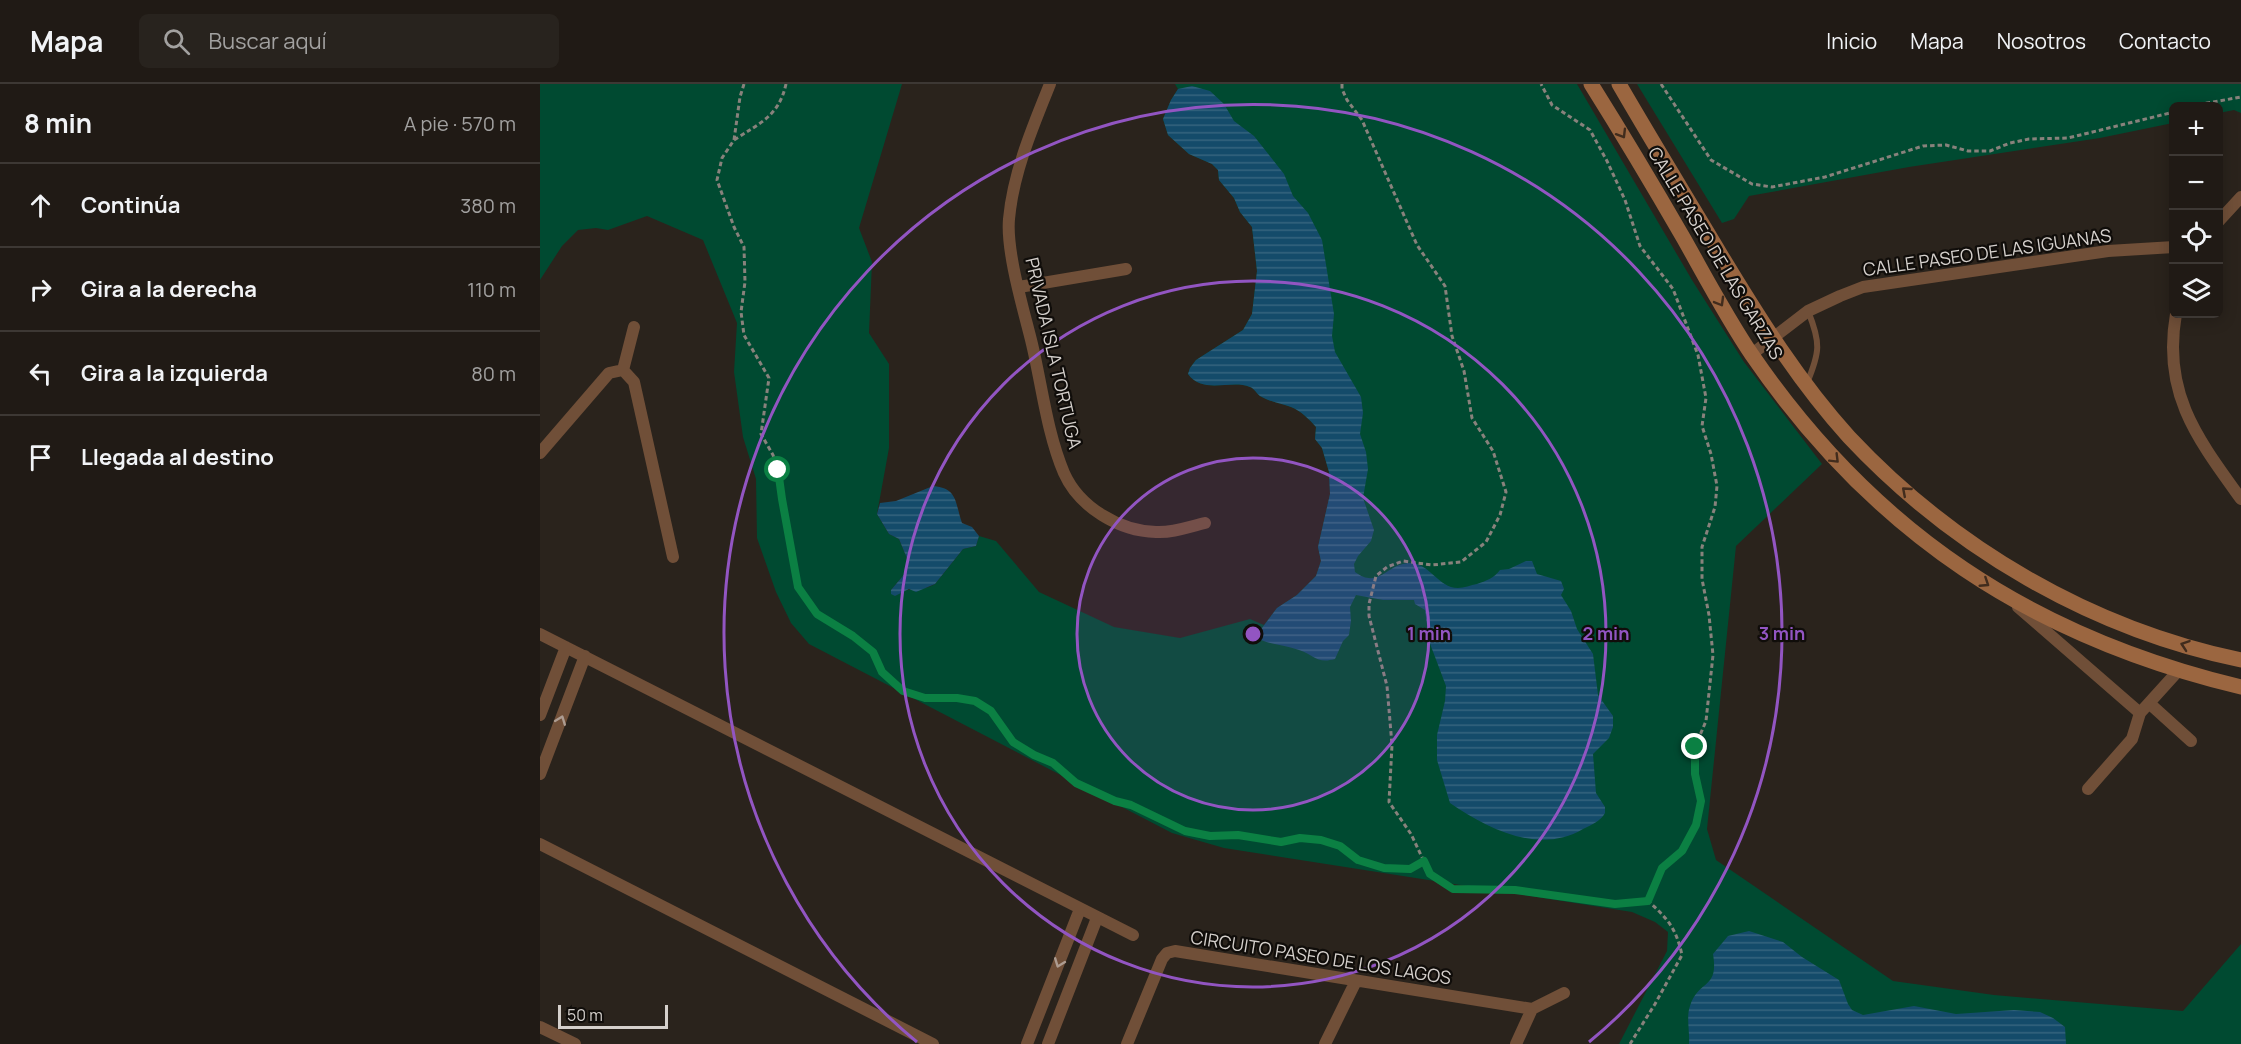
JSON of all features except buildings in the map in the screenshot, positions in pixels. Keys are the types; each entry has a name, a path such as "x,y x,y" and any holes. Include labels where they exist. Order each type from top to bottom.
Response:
{"street":[{"name":"PRIVADA ISLA TORTUGA","path":"1050,84 1038,113 1016,184 1009,221 1019,287 1055,445 1065,474 1076,491 1102,515 1136,530 1176,531 1205,523"},
{"name":"CALLE PASEO DE LAS GARZAS","path":"1592,84 1752,354 1823,448 1869,494 1907,528 1956,565 2008,598 2076,632 2178,670 2241,687"},
{"name":"CALLE PASEO DE LAS GARZAS","path":"1619,84 1773,338 1849,436 1925,507 1969,543 2022,576 2082,607 2208,653 2241,660"},
{"path":"2223,217 2241,197"},
{"name":"CALLE PASEO DE LAS IGUANAS","path":"1752,354 1808,311 1863,287 2108,251 2169,247"},
{"path":"1019,287 1126,269"},
{"path":"2176,318 2172,348 2180,397 2188,420 2203,447 2241,499"},
{"path":"623,370 634,327"},
{"path":"540,453 609,373 623,370"},
{"path":"623,370 634,382 673,557"},
{"path":"1907,528 1925,507"},
{"path":"2008,598 2140,713"},
{"path":"540,633 1133,935"},
{"path":"540,715 566,647"},
{"path":"540,774 585,656"},
{"path":"2088,789 2132,739 2140,713 2178,670"},
{"path":"2149,703 2192,741"},
{"path":"540,844 933,1044"},
{"path":"1027,1044 1080,909"},
{"path":"1048,1044 1097,918"},
{"name":"CIRCUITO PASEO DE LOS LAGOS","path":"1127,1044 1162,959 1167,953 1175,951 1532,1009"},
{"path":"1325,1044 1356,981"},
{"path":"1516,1044 1532,1009 1564,993"},
{"path":"540,1026 575,1044"}],"lane":[{"path":"1807,384 1817,360 1818,336 1808,311"}],"path":[{"path":"734,140 744,84"},
{"path":"786,84 783,101 767,119 734,140 722,158 717,180 744,248 746,282 741,312 744,335 770,378 761,434 773,455 778,470 798,587 817,614 853,636 873,652 882,672 903,691 925,698 957,698 975,701 991,711 1013,742 1053,763 1076,783 1115,801 1131,805 1185,831 1210,836 1238,835 1272,842 1300,838 1321,840 1340,846 1358,860 1384,868 1410,869 1424,861"},
{"path":"1342,84 1341,89 1362,120 1417,245 1445,286 1452,336 1464,371 1472,418 1493,451 1506,492 1500,515 1486,542 1461,562 1432,565 1403,561 1387,567 1376,576 1369,603 1369,616 1388,686 1392,745 1389,802 1411,834 1430,874 1453,889 1515,890 1615,904 1648,901 1665,917 1677,933 1682,955 1630,1044"},
{"path":"1541,84 1552,105 1590,130 1607,161 1625,200 1640,246 1673,289 1698,355 1706,398 1702,426 1711,454 1717,486 1714,507 1702,547 1702,579 1713,655 1706,722 1695,747 1695,774 1701,801 1696,825 1682,851 1662,868 1648,901"},
{"path":"1661,84 1711,160 1752,184 1772,187 1825,177 1923,146 1946,145 1968,151 1990,151 2029,139 2068,138 2169,113"},
{"path":"2213,102 2241,97"}],"green space":[{"path":"540,84 902,84 859,228 872,262 869,333 889,364 889,448 877,514 889,534 899,539 908,561 907,571 891,590 895,596 905,591 926,588 935,584 963,549 976,546 979,536 996,541 1039,592 1114,627 1180,638 1250,619 1264,625 1277,608 1297,595 1316,576 1321,561 1318,547 1330,494 1329,472 1322,448 1315,439 1316,427 1305,415 1294,408 1260,396 1253,388 1242,385 1201,384 1188,374 1196,360 1243,330 1252,314 1257,271 1252,227 1240,212 1234,198 1219,180 1218,170 1212,164 1189,154 1168,135 1163,119 1178,89 1175,84 1577,84 1692,280 1744,362 1822,464 1736,546 1707,829 1716,860 1893,981 1994,995 2183,1011 2241,944 2241,1044 1619,1044 1667,951 1668,932 1655,922 1632,912 1224,848 1172,833 809,644 791,623 776,592 757,538 756,479 743,437 734,372 737,323 703,240 647,216 608,230 596,228 578,230 562,246 540,280"},
{"path":"1637,84 2241,84 2241,113 2234,110 2223,112 2223,102 2169,102 2169,124 2100,138 1909,167 1749,196 1734,219 1722,223"}],"water":[{"path":"1192,86 1210,91 1224,104 1234,121 1254,136 1284,174 1293,196 1308,213 1322,240 1334,314 1332,336 1335,352 1361,397 1363,413 1360,434 1366,452 1368,469 1363,498 1374,530 1371,541 1354,564 1355,572 1370,578 1377,577 1402,564 1417,564 1445,584 1460,588 1487,580 1500,570 1532,561 1537,574 1561,581 1564,589 1561,595 1571,611 1577,629 1593,654 1598,695 1613,716 1613,727 1609,738 1593,754 1596,793 1605,807 1605,813 1592,824 1566,836 1549,840 1532,839 1497,830 1450,803 1437,760 1437,735 1446,686 1429,641 1425,610 1415,604 1414,600 1383,600 1356,595 1350,607 1349,635 1343,641 1335,659 1320,660 1294,648 1261,640 1259,632 1277,608 1297,595 1316,576 1321,561 1318,547 1330,494 1329,472 1322,448 1315,439 1316,427 1298,410 1264,398 1250,387 1201,384 1188,374 1196,360 1243,330 1252,314 1257,271 1252,227 1240,212 1234,198 1219,180 1218,170 1212,164 1189,154 1168,135 1163,119 1171,100 1178,89"},
{"path":"933,486 941,487 951,493 962,523 972,527 979,536 976,546 963,549 935,584 916,592 909,589 895,596 891,594 891,590 907,571 908,561 899,539 889,534 877,514 880,503 896,501"},
{"path":"1749,931 1783,942 1839,980 1852,1010 1863,1015 1914,1006 1956,1014 2014,1010 2040,1012 2065,1027 2066,1044 1689,1044 1690,1006 1694,997 1711,979 1714,965 1713,954 1728,936"}],"route":[{"path":"778,470 798,587 817,614 853,636 873,652 882,672 903,691 925,698 957,698 975,701 991,711 1013,742 1053,763 1076,783 1115,801 1131,805 1185,831 1210,836 1238,835 1264,841 1281,842 1300,838 1321,840 1340,846 1358,860 1384,868 1410,869 1424,861 1430,874 1453,889 1515,890 1615,904 1648,901 1662,868 1682,851 1696,825 1701,801 1695,774 1695,747"}]}
